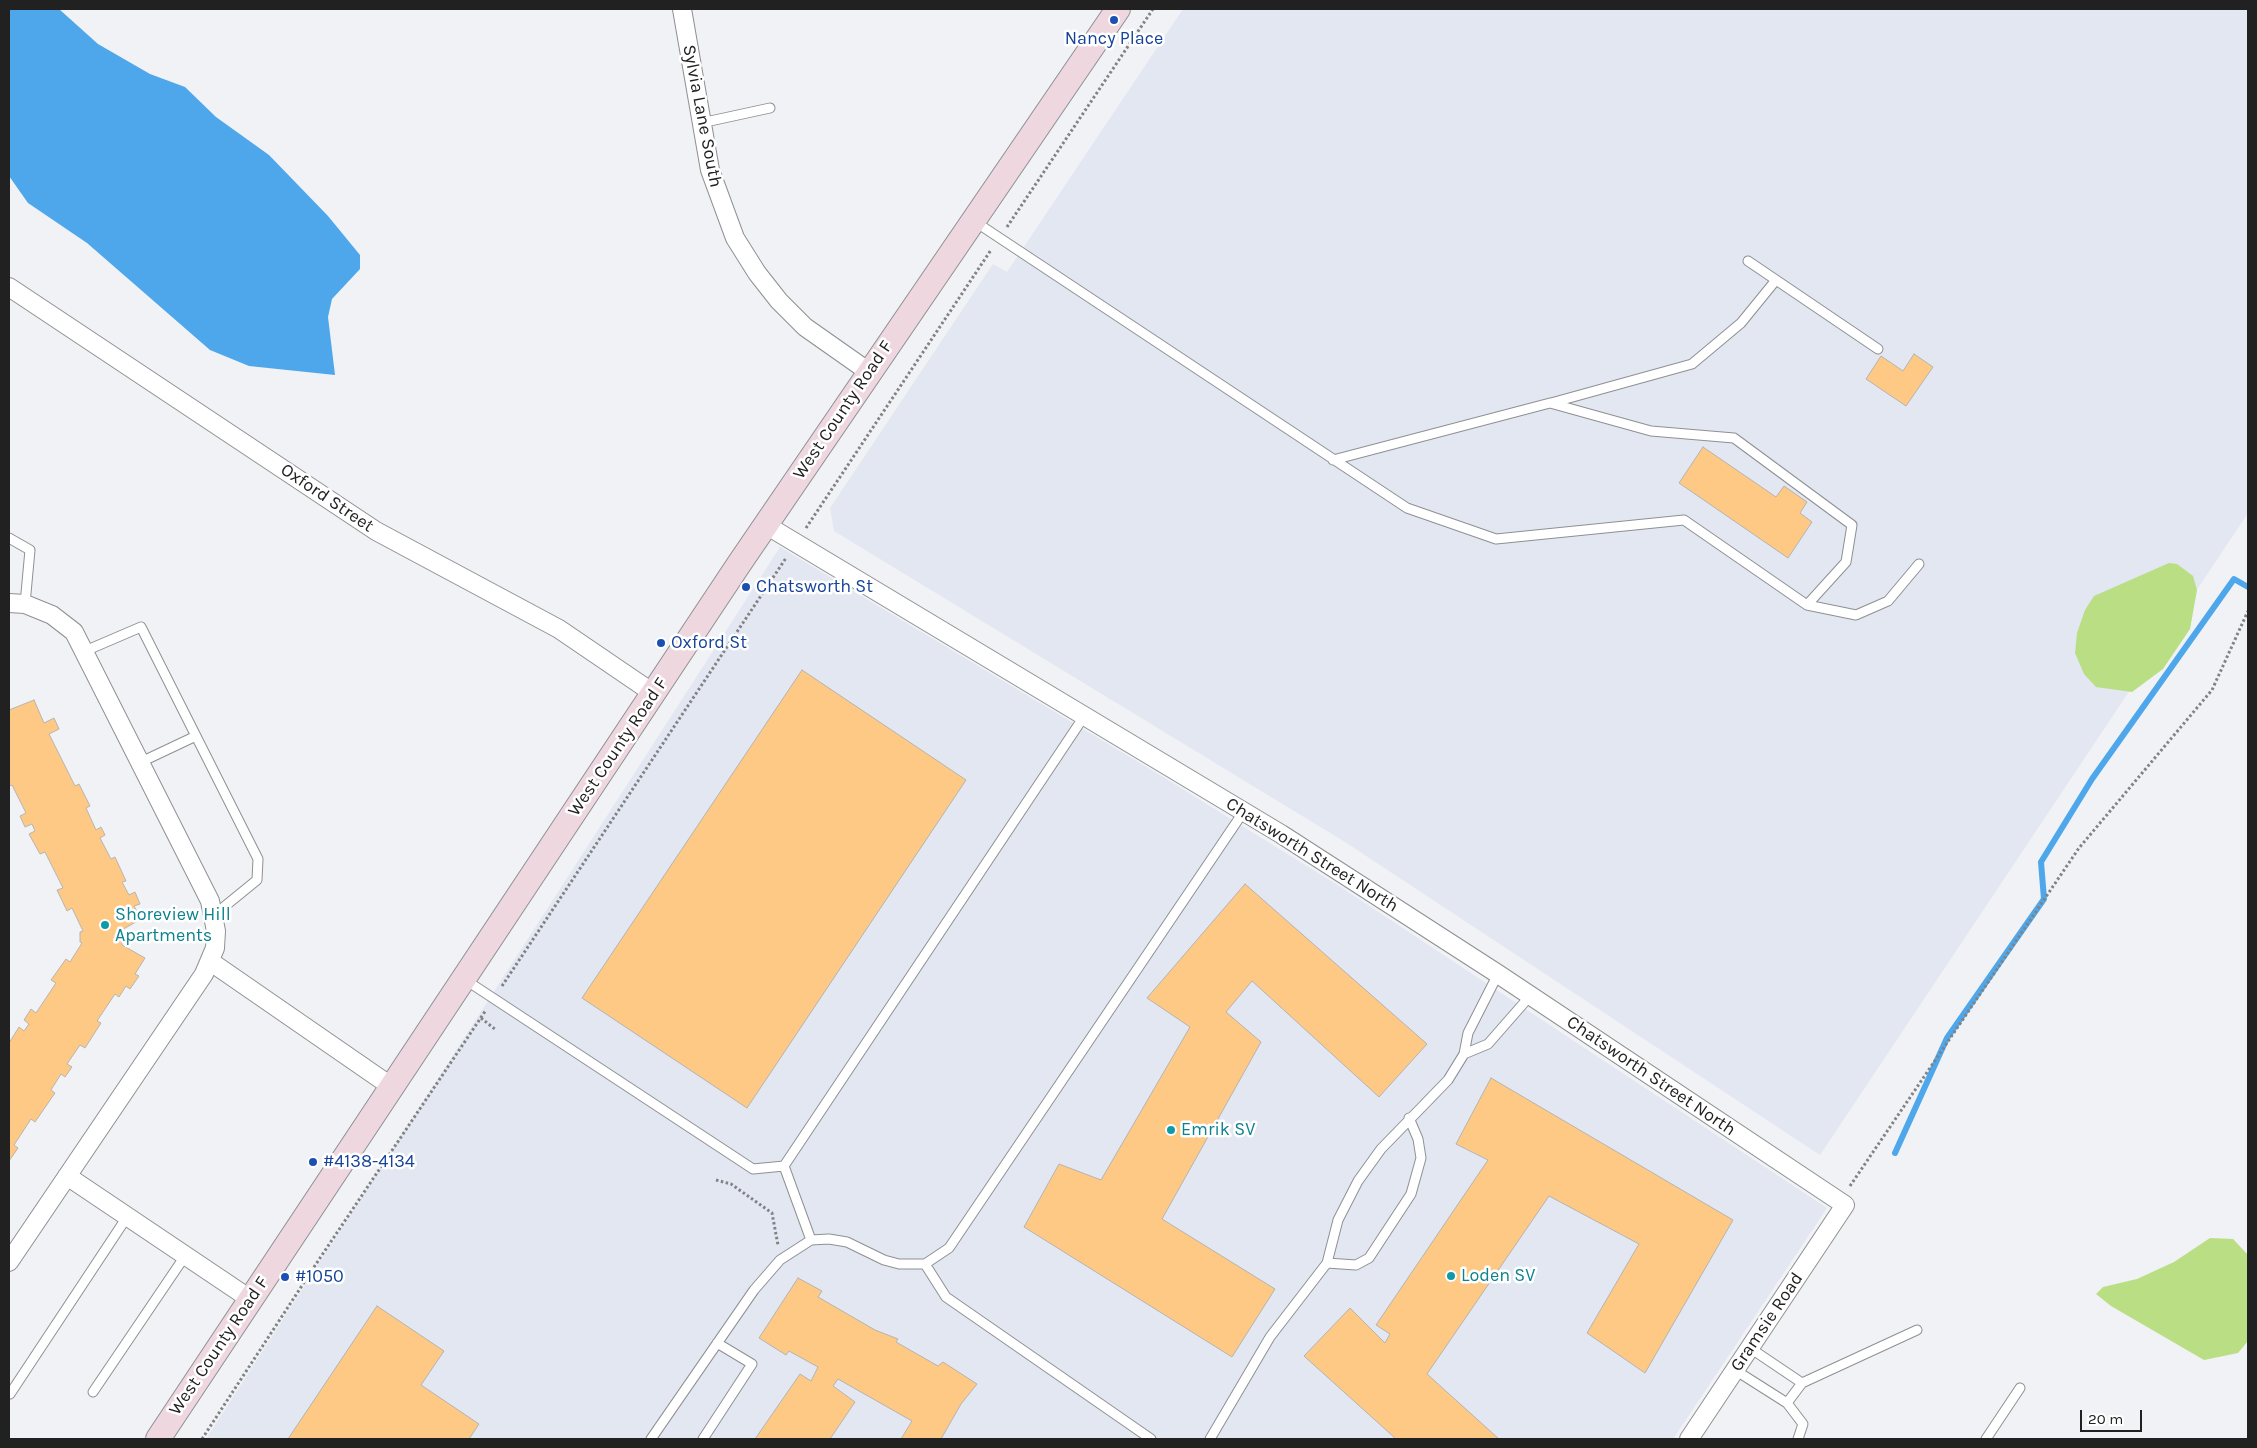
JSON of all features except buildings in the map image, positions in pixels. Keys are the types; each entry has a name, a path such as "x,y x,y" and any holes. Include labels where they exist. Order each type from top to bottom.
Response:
{"street":[{"name":"Sylvia Lane South","path":"682,9 700,123 710,170 721,205 736,238 757,273 779,301 805,327 869,372"},
{"name":"West County Road F","path":"158,1439 766,525 972,220 1118,9"},
{"name":"Oxford Street","path":"9,287 376,531 559,628 653,694"},
{"name":"Chatsworth Street North","path":"766,525 1244,811 1498,974 1843,1204"},
{"path":"9,1262 211,962 215,948 214,914 85,651 74,632 52,614 17,603"},
{"path":"211,962 392,1087"},
{"path":"68,1176 250,1299"},
{"name":"Gramsie Road","path":"1689,1439 1843,1204"}],"lane":[{"path":"700,123 770,108"},
{"path":"972,220 1407,508 1496,539 1684,520 1806,604 1856,615 1888,601 1920,564"},
{"path":"1748,261 1878,349"},
{"path":"1333,460 1692,364 1741,323 1776,280"},
{"path":"1550,403 1651,431 1734,438 1852,525 1846,562 1806,604"},
{"path":"9,538 30,550 17,603"},
{"path":"85,651 141,627 258,859 257,880 214,914"},
{"path":"784,1166 1085,715"},
{"path":"140,762 196,736"},
{"path":"651,1439 754,1290 785,1257 811,1240 829,1239 847,1242 884,1260 898,1264 925,1264 949,1248 1244,811"},
{"path":"1210,1439 1270,1337 1327,1263 1338,1220 1358,1181 1381,1149 1409,1118 1433,1097 1448,1080 1464,1054 1468,1033 1498,974"},
{"path":"463,979 753,1169 784,1166"},
{"path":"1464,1054 1488,1044 1530,996"},
{"path":"1327,1263 1356,1265 1369,1258 1411,1194 1421,1158 1418,1140 1409,1118"},
{"path":"784,1166 811,1240"},
{"path":"10,1394 128,1216"},
{"path":"93,1392 185,1256"},
{"path":"925,1264 946,1298 1151,1439"},
{"path":"1787,1404 1802,1383 1917,1330"},
{"path":"703,1439 752,1364 717,1343"},
{"path":"1750,1348 1802,1383"},
{"path":"1735,1370 1787,1404 1803,1424 1798,1439"},
{"path":"1986,1439 2020,1388"}],"path":[{"path":"795,544 1153,9"},
{"path":"1843,1204 2079,848 2212,690 2248,611"},
{"path":"481,1018 496,1030"},
{"path":"716,1180 731,1184 772,1213 776,1243 785,1257"}],"shaded area":[{"path":"1183,9 2248,9 2248,513 1820,1155 1345,842 834,531 830,508 993,264 1007,272"},
{"path":"780,547 1163,777 1339,886 1827,1208 1673,1439 206,1439"}],"green space":[{"path":"2169,563 2177,564 2193,576 2197,590 2190,629 2163,669 2132,692 2096,687 2084,674 2075,653 2077,633 2085,610 2094,596"},
{"path":"2210,1238 2233,1239 2248,1255 2248,1341 2238,1353 2204,1360 2111,1306 2096,1294 2103,1287 2137,1279 2174,1262"}],"water":[{"path":"9,9 59,9 98,44 150,74 185,87 216,117 269,155 328,216 360,255 360,269 332,299 328,317 335,375 249,366 210,350 87,243 28,203 9,176"}],"waterway":[{"path":"1895,1153 1947,1038 2044,899 2041,862 2092,779 2234,579 2248,587"}],"place":[{"name":"Nancy Place","path":"1114,20"},
{"name":"Chatsworth St","path":"746,587"},
{"name":"Oxford St","path":"661,643"},
{"name":"Shoreview Hill Apartments","path":"105,925"},
{"name":"Emrik SV","path":"1171,1130"},
{"name":"#4138-4134","path":"313,1162"},
{"name":"Loden SV","path":"1451,1276"},
{"name":"#1050","path":"285,1277"}]}
